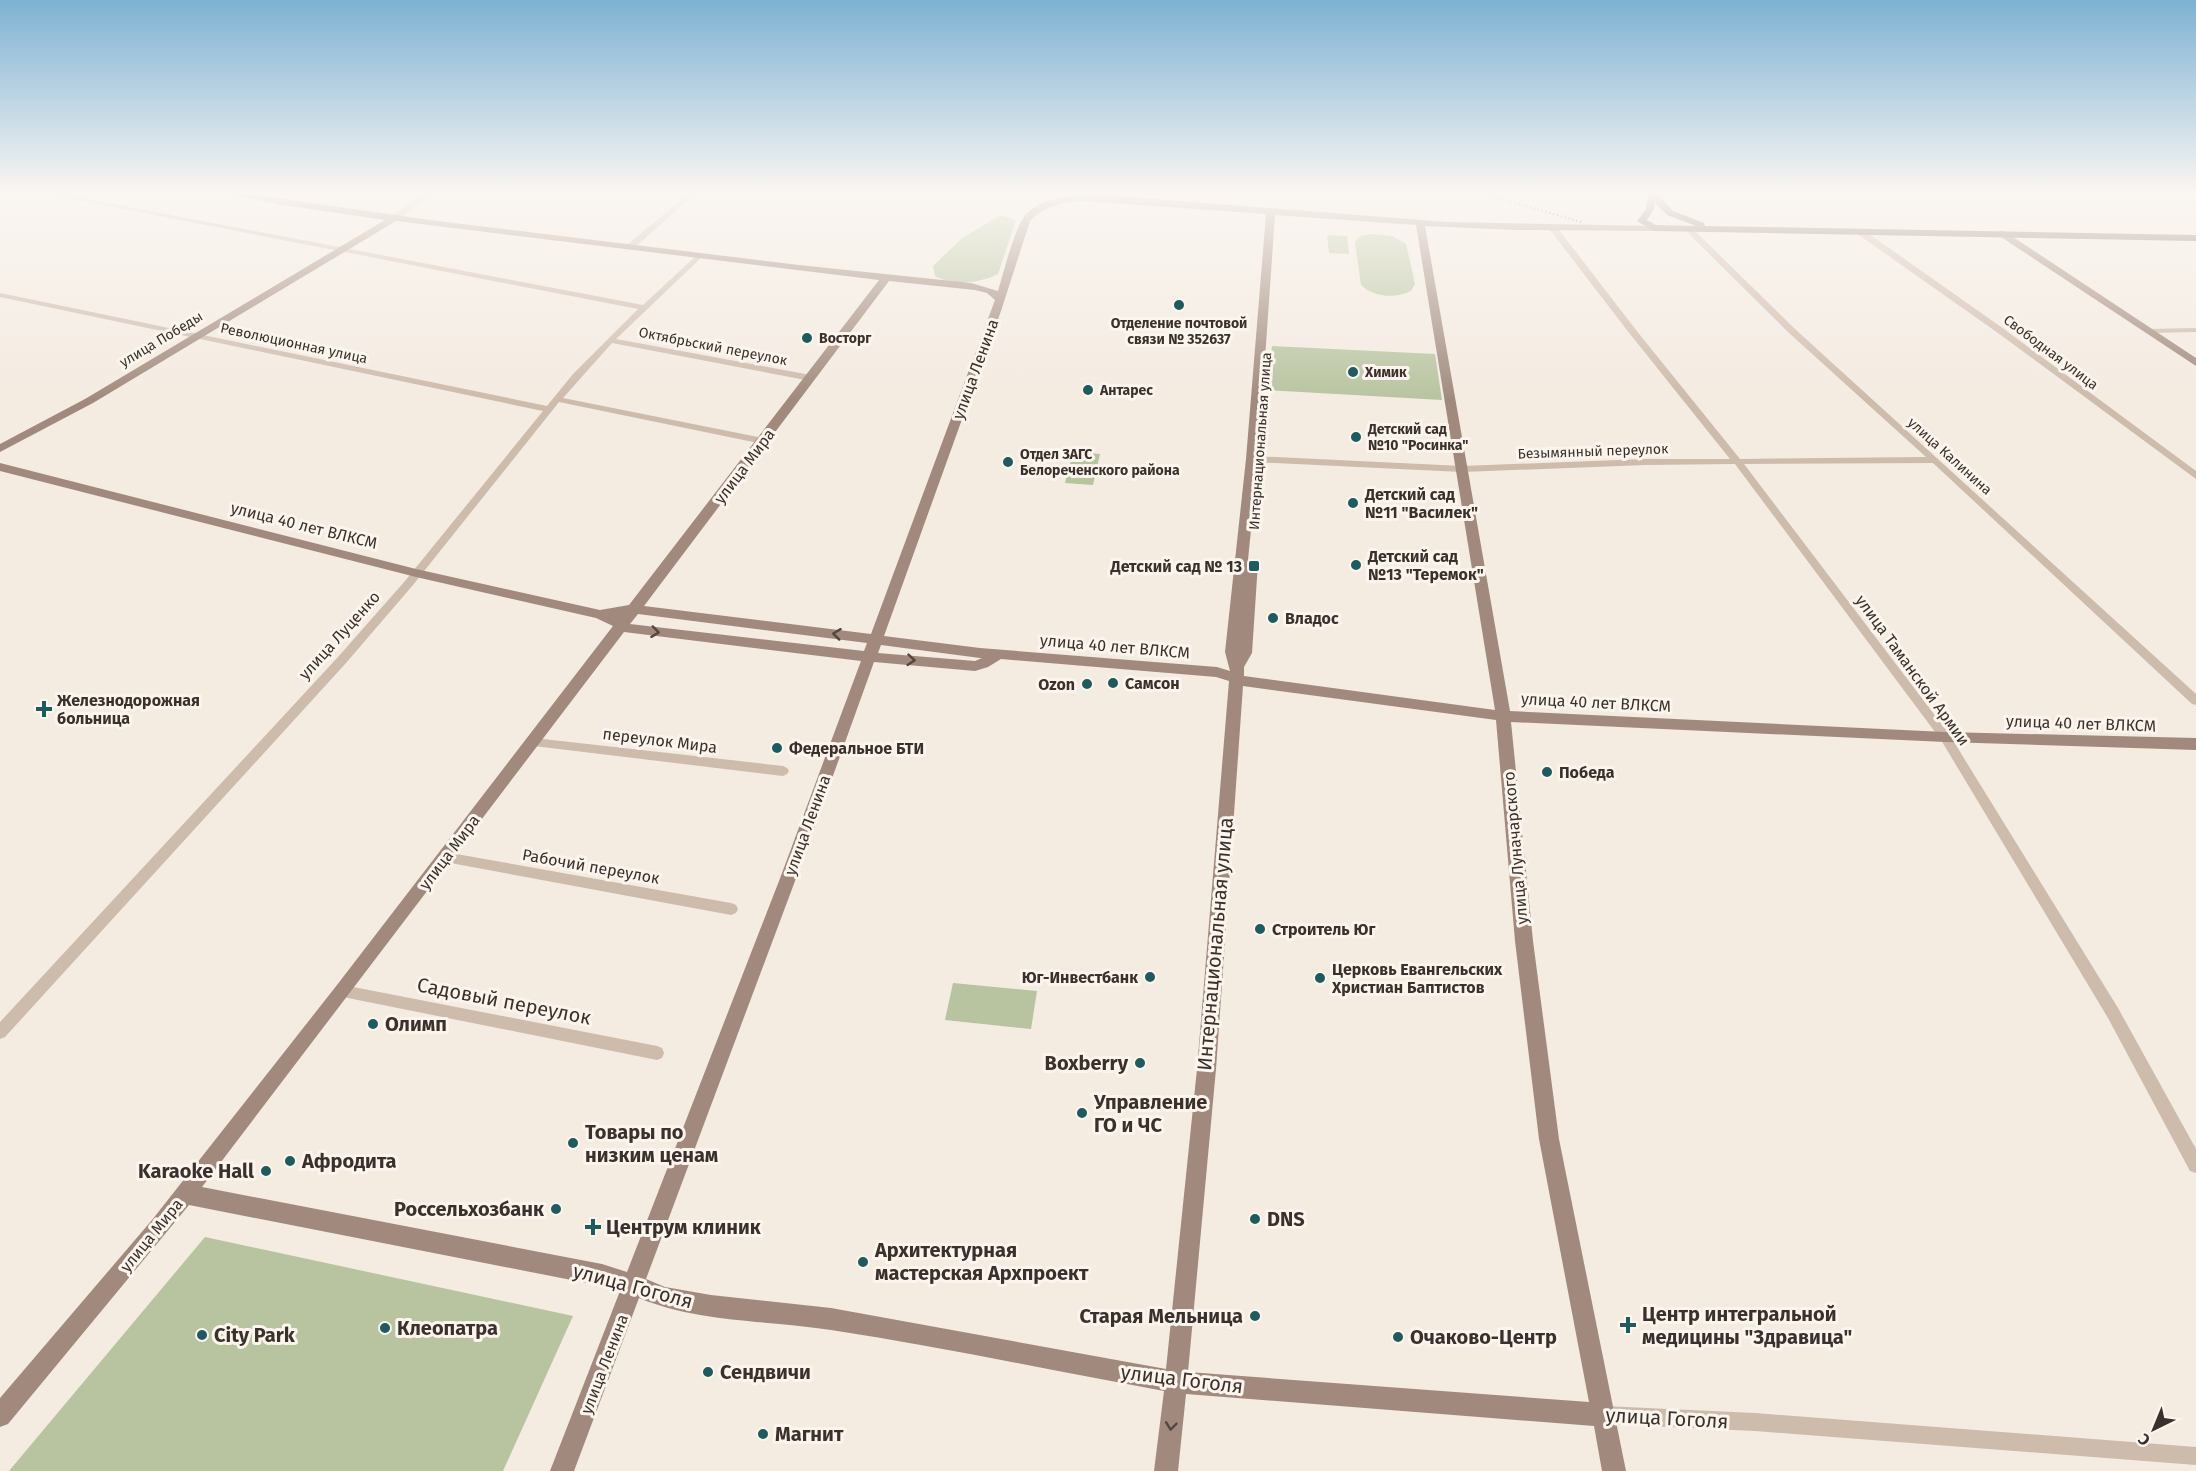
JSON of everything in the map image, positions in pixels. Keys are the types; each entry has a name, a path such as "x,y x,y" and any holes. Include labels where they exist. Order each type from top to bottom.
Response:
{"street":[{"name":"улица Победы","path":"0,449 89,401 320,263"},
{"path":"409,263 643,307"},
{"name":"улица Луценко","path":"0,1032 342,660 416,573 556,399 610,340 691,263"},
{"path":"755,263 986,288 996,293 999,299"},
{"name":"улица Ленина","path":"562,1471 634,1285 869,656 1012,263"},
{"name":"Интернациональная улица","path":"1166,1471 1177,1382 1220,894 1237,674 1232,652 1256,459 1270,263"},
{"name":"улица Луначарского","path":"1427,263 1503,716 1524,941 1549,1139 1593,1365 1605,1415 1614,1471"},
{"name":"улица Таманской Армии","path":"1580,263 1737,461 1945,736 2113,1013 2196,1165"},
{"name":"улица Калинина","path":"1722,263 1792,331 2196,701"},
{"name":"Свободная улица","path":"1904,263 2001,331 2196,476"},
{"path":"2045,263 2196,363"},
{"path":"971,286 990,284 1009,273"},
{"name":"улица Мира","path":"0,1416 184,1194 343,991 886,278"},
{"name":"Революционная улица","path":"0,295 548,409"},
{"path":"2148,331 2196,330"},
{"name":"Октябрьский переулок","path":"610,340 811,378"},
{"path":"556,399 763,441"},
{"name":"Безымянный переулок","path":"1256,459 1462,469 1737,461 1935,460"},
{"name":"улица 40 лет ВЛКСМ","path":"0,467 416,573 600,614 621,626 869,656 975,666 999,654"},
{"name":"улица 40 лет ВЛКСМ","path":"600,614 635,609 999,654 1237,674 1503,716 1945,736 2196,744"},
{"name":"переулок Мира","path":"534,742 783,771"},
{"name":"Рабочий переулок","path":"445,856 731,909"},
{"name":"Садовый переулок","path":"343,991 657,1053"},
{"name":"улица Гоголя","path":"184,1194 602,1275 665,1298 831,1319 1177,1382 1605,1415 1755,1422 2196,1456"}],"green space":[{"path":"936,263 1002,263 998,274 984,280 967,282 950,281 935,276 933,266"},
{"path":"1358,263 1410,263 1415,284 1411,291 1405,294 1384,296 1361,285"},
{"name":"Химик","path":"1272,346 1435,354 1442,400 1267,390"},
{"path":"1073,452 1100,454 1093,485 1065,483"},
{"path":"953,983 1037,991 1031,1029 945,1020"},
{"path":"205,1237 573,1316 503,1471 9,1471"}],"place":[{"name":"Отделение почтовой связи № 352637","path":"1179,305"},
{"name":"Восторг","path":"807,338"},
{"name":"Химик","path":"1353,372"},
{"name":"Антарес","path":"1088,390"},
{"name":"Детский сад №10 \"Росинка\"","path":"1356,437"},
{"name":"Отдел ЗАГС Белореченского района","path":"1008,462"},
{"name":"Детский сад №11 \"Василек\"","path":"1353,503"},
{"name":"Детский сад №13 \"Теремок\"","path":"1356,565"},
{"name":"Детский сад № 13","path":"1254,566"},
{"name":"Владос","path":"1273,618"},
{"name":"Самсон","path":"1113,683"},
{"name":"Ozon","path":"1087,684"},
{"name":"Железнодорожная больница","path":"44,709"},
{"name":"Федеральное БТИ","path":"777,748"},
{"name":"Победа","path":"1547,772"},
{"name":"Строитель Юг","path":"1260,929"},
{"name":"Юг-Инвестбанк","path":"1150,977"},
{"name":"Церковь Евангельских Христиан Баптистов","path":"1320,978"},
{"name":"Олимп","path":"373,1024"},
{"name":"Boxberry","path":"1140,1063"},
{"name":"Управление ГО и ЧС","path":"1082,1113"},
{"name":"Товары по низким ценам","path":"573,1143"},
{"name":"Афродита","path":"290,1161"},
{"name":"Karaoke Hall","path":"266,1171"},
{"name":"Россельхозбанк","path":"556,1209"},
{"name":"DNS","path":"1255,1219"},
{"name":"Центрум клиник","path":"593,1227"},
{"name":"Архитектурная мастерская Архпроект","path":"863,1262"},
{"name":"Старая Мельница","path":"1255,1316"},
{"name":"Центр интегральной медицины \"Здравица\"","path":"1628,1325"},
{"name":"Клеопатра","path":"385,1328"},
{"name":"City Park","path":"202,1335"},
{"name":"Очаково-Центр","path":"1398,1337"},
{"name":"Сендвичи","path":"708,1372"},
{"name":"Магнит","path":"763,1434"}]}
